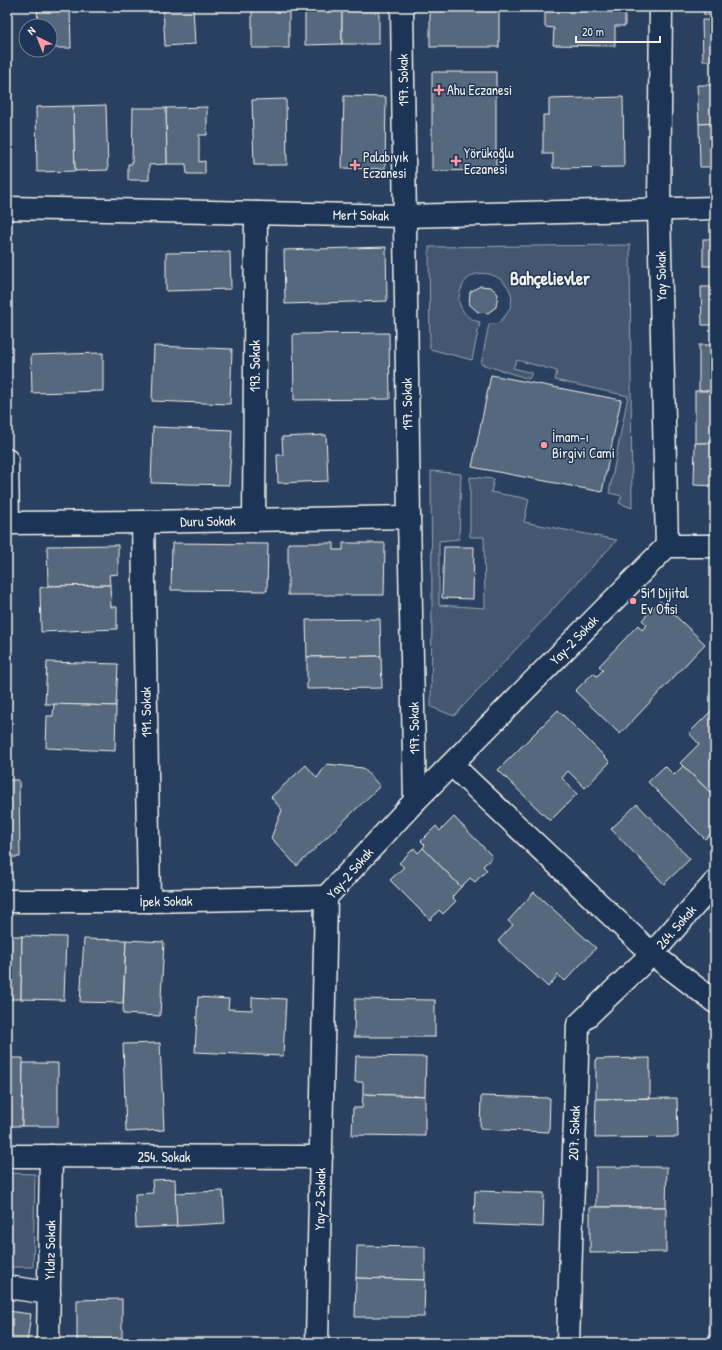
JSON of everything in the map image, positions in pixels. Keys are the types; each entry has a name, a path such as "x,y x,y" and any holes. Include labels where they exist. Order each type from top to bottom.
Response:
{"street":[{"name":"197. Sokak","path":"402,7 404,216 415,801"},
{"name":"Yay Sokak","path":"660,7 659,209 667,546"},
{"name":"Mert Sokak","path":"7,208 404,216 715,208"},
{"name":"193. Sokak","path":"254,520 256,213"},
{"path":"7,460 8,524"},
{"name":"Duru Sokak","path":"8,524 409,517"},
{"name":"191. Sokak","path":"143,522 149,901"},
{"path":"667,546 715,546"},
{"name":"Yay-2 Sokak","path":"317,1343 326,897 415,801 667,546"},
{"path":"452,765 652,954 715,1002"},
{"name":"264. Sokak","path":"652,954 715,882"},
{"name":"İpek Sokak","path":"7,901 149,901 326,897"},
{"name":"207. Sokak","path":"568,1343 578,1026 652,954"},
{"name":"254. Sokak","path":"7,1156 321,1157"},
{"name":"Yıldız Sokak","path":"48,1343 50,1156"},
{"path":"7,1287 49,1293"}],"shaded area":[{"path":"630,245 632,508 619,503 622,496 609,493 628,396 555,380 557,371 517,360 513,368 532,373 529,379 481,364 489,324 497,324 508,311 512,299 509,288 501,280 491,275 479,274 469,277 462,287 459,296 459,303 465,314 473,320 480,322 472,360 430,349 429,247"},
{"path":"431,471 461,474 459,539 439,541 439,605 485,608 484,537 470,537 470,477 494,479 491,492 529,499 524,522 617,540 454,716 431,707"},
{"path":"7,1173 35,1174 33,1267 7,1267"}],"building":[{"path":"37,7 70,7 71,48 58,48 58,18 38,18"},
{"path":"163,7 193,7 195,44 165,46"},
{"path":"252,7 289,7 289,48 252,48"},
{"path":"305,7 342,7 342,44 305,45"},
{"path":"342,7 379,7 379,44 342,44"},
{"path":"430,7 499,7 499,47 430,47"},
{"path":"545,7 625,7 625,26 615,26 615,46 553,45 554,28 545,27"},
{"path":"703,7 715,7 715,15 704,15"},
{"path":"715,15 715,61 703,61 702,20 711,20 711,16"},
{"path":"432,72 496,72 496,170 432,171"},
{"path":"697,85 715,85 715,123 699,124"},
{"path":"344,96 386,97 385,169 342,168"},
{"path":"623,97 624,167 553,168 553,154 543,154 543,115 549,115 549,99"},
{"path":"286,99 287,165 254,165 252,100"},
{"path":"106,105 108,170 75,171 73,106"},
{"path":"73,106 75,171 37,172 36,107"},
{"path":"207,107 207,135 199,135 199,162 205,161 205,174 187,174 186,164 167,164 166,108"},
{"path":"133,108 166,108 167,164 149,165 149,180 128,180 128,164 132,164"},
{"path":"715,123 715,167 700,167 699,124"},
{"path":"703,239 715,239 715,266 703,266"},
{"path":"386,247 387,301 285,304 284,250"},
{"path":"230,252 231,289 166,291 166,253"},
{"path":"480,286 491,287 498,294 496,307 488,313 478,312 469,304 470,292"},
{"path":"701,287 715,287 715,325 702,325"},
{"path":"389,333 390,399 294,400 293,334"},
{"path":"699,345 715,345 715,391 699,391"},
{"path":"154,346 232,349 230,404 152,401"},
{"path":"103,353 103,391 32,393 31,355"},
{"name":"İmam–ı Birgivi Cami","path":"491,375 621,400 602,492 472,467"},
{"path":"695,391 715,391 715,443 695,443"},
{"path":"153,427 232,430 229,485 151,483"},
{"path":"326,435 328,481 278,483 277,455 283,455 282,437"},
{"path":"695,443 715,443 715,486 694,485"},
{"path":"172,543 268,544 267,591 171,590"},
{"path":"288,543 334,543 334,550 343,550 343,543 385,543 384,595 288,595"},
{"path":"118,545 118,574 109,575 110,585 48,586 47,546"},
{"path":"444,547 474,547 473,599 442,598"},
{"path":"714,574 715,574 715,638"},
{"path":"110,585 111,607 117,607 117,629 41,632 40,588 48,586"},
{"path":"660,601 705,644 620,734 575,691 593,673 597,676 603,670 599,666 638,625 642,630 647,625 642,620"},
{"path":"380,619 381,656 307,657 306,620"},
{"path":"381,656 382,688 307,689 307,657"},
{"path":"47,662 118,664 116,706 45,704"},
{"path":"54,704 116,706 115,751 46,748 47,716 53,716"},
{"path":"715,707 715,797 680,763 699,744 689,733"},
{"path":"558,710 610,762 585,788 568,771 562,778 577,794 550,821 498,770"},
{"path":"327,764 363,768 380,786 297,866 271,838 282,810 271,797 306,765 317,778"},
{"path":"665,766 674,775 683,766 715,797 715,830 705,839 648,782"},
{"path":"7,780 19,780 20,857 7,857"},
{"path":"637,804 690,859 664,884 611,829"},
{"path":"454,817 493,857 483,866 487,870 475,882 470,878 461,887 423,848 425,845 421,841 436,826 440,831"},
{"path":"414,848 418,853 423,848 461,887 452,897 456,901 443,914 439,910 430,920 390,880 404,867 399,863"},
{"path":"534,892 596,948 565,981 558,975 548,987 498,941 513,925 508,921"},
{"path":"7,936 22,936 21,999 7,999"},
{"path":"22,936 66,937 64,1000 21,999"},
{"path":"84,939 126,940 123,1003 80,1002"},
{"path":"126,940 164,942 160,1016 123,1014"},
{"path":"198,997 229,999 228,1009 252,1010 252,997 286,999 283,1056 195,1052"},
{"path":"355,999 435,1000 435,1037 354,1037"},
{"path":"160,1043 164,1130 126,1132 123,1044"},
{"path":"356,1056 426,1057 425,1096 363,1094 363,1082 355,1082"},
{"path":"7,1058 23,1058 22,1126 7,1126"},
{"path":"650,1058 650,1098 596,1099 596,1059"},
{"path":"23,1063 58,1063 58,1126 22,1126"},
{"path":"363,1094 425,1096 425,1136 352,1135 353,1108 362,1108"},
{"path":"481,1096 550,1098 549,1132 480,1129"},
{"path":"677,1098 678,1137 595,1138 596,1099"},
{"path":"596,1167 667,1167 666,1207 596,1207"},
{"path":"175,1179 177,1226 136,1228 135,1194 153,1193 152,1180"},
{"path":"223,1191 225,1223 177,1226 175,1193"},
{"path":"475,1191 544,1193 543,1227 474,1224"},
{"path":"590,1207 666,1207 666,1252 590,1253"},
{"path":"357,1246 425,1247 425,1280 356,1278"},
{"path":"356,1278 425,1280 424,1317 355,1317"},
{"path":"710,1284 715,1284 715,1343 709,1343"},
{"path":"122,1299 122,1343 77,1343 77,1300"},
{"path":"7,1311 31,1314 27,1343 7,1343"}],"place":[{"name":"Ahu Eczanesi","path":"439,90"},
{"name":"Yörükoğlu Eczanesi","path":"456,161"},
{"name":"Palabıyık Eczanesi","path":"355,165"},
{"name":"İmam–ı Birgivi Cami","path":"544,445"},
{"name":"5i1 Dijital Ev Ofisi","path":"633,601"}],"district":[{"name":"Bahçelievler","path":"550,279"}]}
